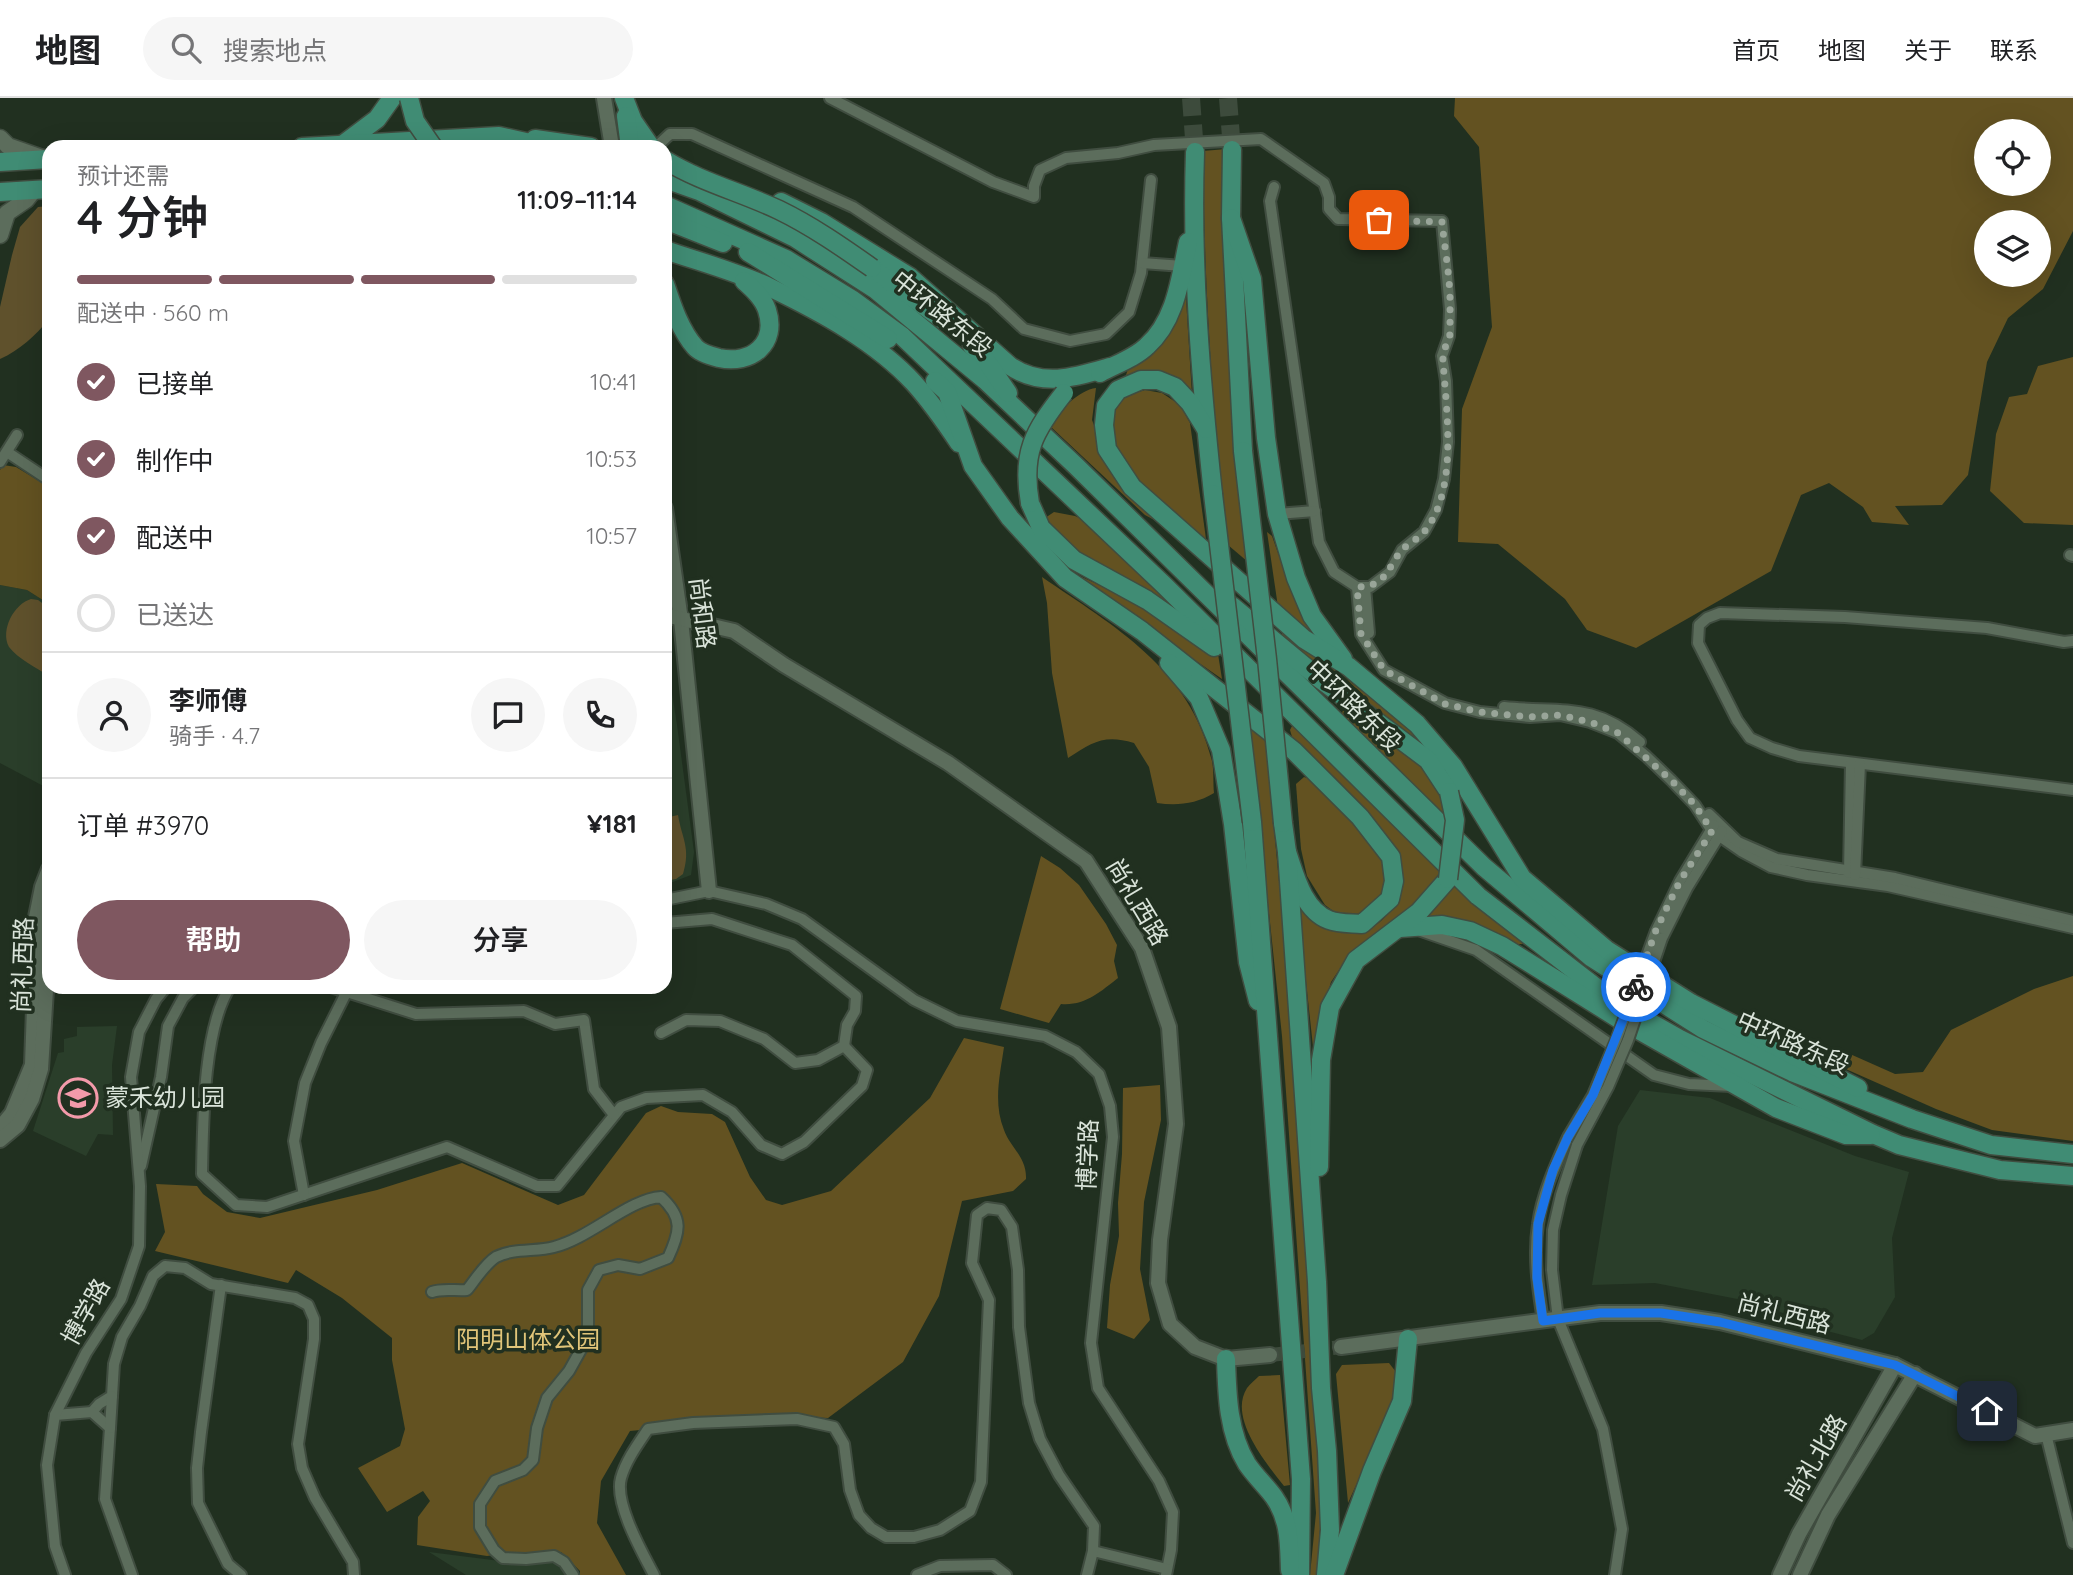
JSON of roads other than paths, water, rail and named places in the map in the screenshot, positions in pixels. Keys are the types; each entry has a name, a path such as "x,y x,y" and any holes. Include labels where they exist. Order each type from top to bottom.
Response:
{"highway":[{"path":"348,140 377,119 392,98"},
{"path":"409,98 415,121 428,140"},
{"path":"624,98 629,140"},
{"path":"624,98 633,121 648,140"},
{"path":"499,136 517,140"},
{"path":"421,140 499,136 549,140"},
{"path":"1232,150 1231,218 1243,452 1268,659 1287,852 1317,1282 1330,1530 1326,1575"},
{"path":"1195,152 1193,218 1206,429 1252,822 1301,1479 1300,1575"},
{"path":"0,162 42,159"},
{"path":"672,163 726,179 776,199 821,222 910,277 1021,374 1070,379 1111,367"},
{"path":"672,165 779,211 830,239 872,268 940,318 983,356 1025,419"},
{"name":"中环路东段","path":"672,181 699,191 795,238 876,290 985,380 1484,867 1592,958 1703,1029 1792,1072 1906,1117 1991,1145 2073,1154"},
{"path":"0,192 41,189"},
{"name":"中环路东段","path":"672,212 786,259 853,300 902,336 1248,668 1478,896 1619,1005 1680,1039 1873,1135 2000,1170 2073,1176"},
{"path":"672,213 763,261 900,347 947,392 973,466"},
{"path":"1193,218 1177,297 1162,328 1146,348 1064,393 1039,425 1027,467 1030,503 1041,528 1074,560 1147,600 1248,668"},
{"path":"1231,218 1252,279 1266,438 1277,514 1296,578 1312,616 1349,667"},
{"path":"672,252 769,287 830,319 877,351 912,381 939,413 1010,518 1065,578 1142,631 1294,751 1360,817 1391,856 1394,881 1390,899 1362,924 1327,920 1313,908 1299,888 1287,852"},
{"path":"672,302 684,330 696,349 727,360 741,360 754,355 766,343 769,320 766,308 755,290 737,275"},
{"path":"1206,429 1190,403 1175,387 1158,380 1141,380 1118,390 1106,406 1104,425 1107,449 1132,487 1304,639 1349,667 1417,724 1453,766 1522,878 1607,950 1691,1003 1839,1077 1906,1117"},
{"path":"1133,523 1320,679 1428,760 1449,792 1455,820 1448,879 1404,927"},
{"path":"1142,631 1199,698 1221,750 1233,824 1248,962 1270,1049"},
{"path":"1317,1282 1321,1060 1331,1007 1356,960 1387,934 1404,927 1442,925 1470,930 1502,946 1619,1019 1776,1108 1846,1135 1873,1135"},
{"path":"1334,1575 1372,1471 1402,1401 1408,1339"},
{"path":"1227,1359 1227,1387 1233,1428 1247,1463 1276,1500 1289,1529 1290,1575"}],"main road":[{"path":"0,138 8,146 42,157"},
{"path":"0,235 7,213 41,189"}],"street":[{"path":"604,98 611,140"},
{"path":"830,98 993,182 1034,197 1034,186 1040,170 1066,158 1118,153 1154,145 1261,139 1324,183 1329,197 1329,209 1338,219 1442,222 1450,309 1450,336 1442,356 1446,381 1448,442 1444,479 1436,509 1424,532 1402,550 1390,572 1370,587 1361,587 1334,572 1319,542 1270,201 1275,187"},
{"path":"663,140 670,134 692,134 853,206 992,299 1024,329 1070,341 1105,334 1129,312 1142,263 1151,180"},
{"path":"1142,263 1183,266"},
{"path":"0,462 17,435"},
{"path":"7,452 42,475"},
{"path":"1277,514 1315,511"},
{"name":"尚和路","path":"672,557 709,891"},
{"path":"1361,587 1368,631 1386,664 1442,696 1486,706 1557,708 1585,712 1624,728 1699,799 1717,830 1738,842 1777,859 2073,929"},
{"path":"2073,641 2064,642 1987,628 1845,617 1720,613 1707,618 1699,625 1698,643 1737,720 1750,738 1772,748 1799,756 1856,764 2073,790"},
{"name":"尚礼西路","path":"672,617 734,631 784,665 948,762 1086,861 1142,948 1169,1027 1176,1124 1160,1240 1158,1283 1170,1324 1195,1348 1227,1359 1270,1355"},
{"name":"尚礼西路","path":"672,621 681,620"},
{"path":"1852,876 1856,764"},
{"path":"1543,1321 1537,1278 1538,1224 1553,1170 1568,1137 1593,1095 1680,881 1717,830"},
{"path":"1852,876 1895,878 2073,921"},
{"name":"尚礼西路","path":"0,1128 12,1113 32,1065 35,980 33,932 42,887"},
{"name":"博学路","path":"672,899 709,891 766,904 802,919 914,1000 957,1021 1045,1036 1076,1052 1099,1074 1110,1106 1113,1137 1091,1343 1098,1388 1159,1481 1173,1512 1167,1572"},
{"path":"225,994 212,1035 204,1116 202,1174 236,1205 267,1207 447,1147 537,1186 557,1186 621,1107 646,1098 704,1095 732,1112 761,1145 782,1154 804,1142 862,1086 867,1070 844,1046 846,1025 855,1011 856,996 792,946 712,919 672,922"},
{"path":"1404,927 1476,950 1654,1075 1689,1084 1735,1086"},
{"path":"1615,1575 1622,1529 1603,1429 1559,1319 1552,1270 1553,1230 1560,1195 1577,1145 1608,1087 1628,1040 1659,934"},
{"name":"尚礼西路","path":"0,1140 18,1125 32,1099 41,1069 46,994"},
{"name":"博学路","path":"65,1575 55,1546 47,1465 55,1415 86,1353 121,1299 139,1246 139,1176 131,1077 139,1032 160,994"},
{"path":"139,1176 161,1077 168,1026 187,994"},
{"path":"304,1195 294,1141 304,1083 346,994"},
{"path":"349,994 416,1014 524,1011 555,1024 584,1020 594,1089 614,1115"},
{"path":"661,1033 686,1020 720,1021 764,1039 794,1063 818,1059 844,1046"},
{"path":"432,1292 467,1290 493,1258 554,1247 596,1230 646,1198 661,1197 670,1205 678,1220 677,1238 667,1258 640,1269 618,1265 599,1270 588,1290 588,1337 569,1371 547,1398 537,1428 533,1460 523,1469 495,1481 480,1504 480,1527 494,1550 503,1558 554,1556 564,1562 573,1575"},
{"path":"654,1575 626,1521 620,1480 631,1455 648,1429 693,1423 797,1419 834,1427 844,1444 850,1490 859,1515 871,1528 886,1537 914,1537 940,1530 970,1511 981,1482 989,1300 972,1263 977,1215 987,1208 1001,1210 1012,1227 1018,1270 1019,1327 1029,1403 1040,1439 1059,1475 1094,1526 1093,1551 1087,1575"},
{"path":"132,1575 105,1499 114,1364 122,1337 153,1276 165,1266 185,1268 211,1284 295,1298 308,1305 314,1319 314,1339 298,1444 302,1468 315,1498 353,1562 354,1575"},
{"path":"221,1285 197,1468 198,1503 228,1564 240,1575"},
{"name":"尚礼西路","path":"1341,1347 1600,1313 1661,1313 1720,1322 1895,1365 2035,1436 2073,1430"},
{"name":"尚礼北路","path":"1780,1575 1799,1534 1895,1365"},
{"name":"尚礼北路","path":"1800,1575 1828,1515 1915,1374"},
{"path":"55,1415 92,1412 112,1396"},
{"path":"92,1412 110,1428"},
{"path":"2046,1434 2073,1543"},
{"path":"1093,1551 1167,1572"},
{"path":"918,1575 940,1566 993,1565 1006,1575"}],"tunnel":[{"path":"1191,98 1195,152"},
{"path":"1228,98 1232,150"},
{"path":"1270,1355 1341,1347"}],"place":[{"name":"蒙禾幼儿园","path":"78,1098"}],"park label":[{"name":"阳明山体公园","path":"528,1340"}]}
